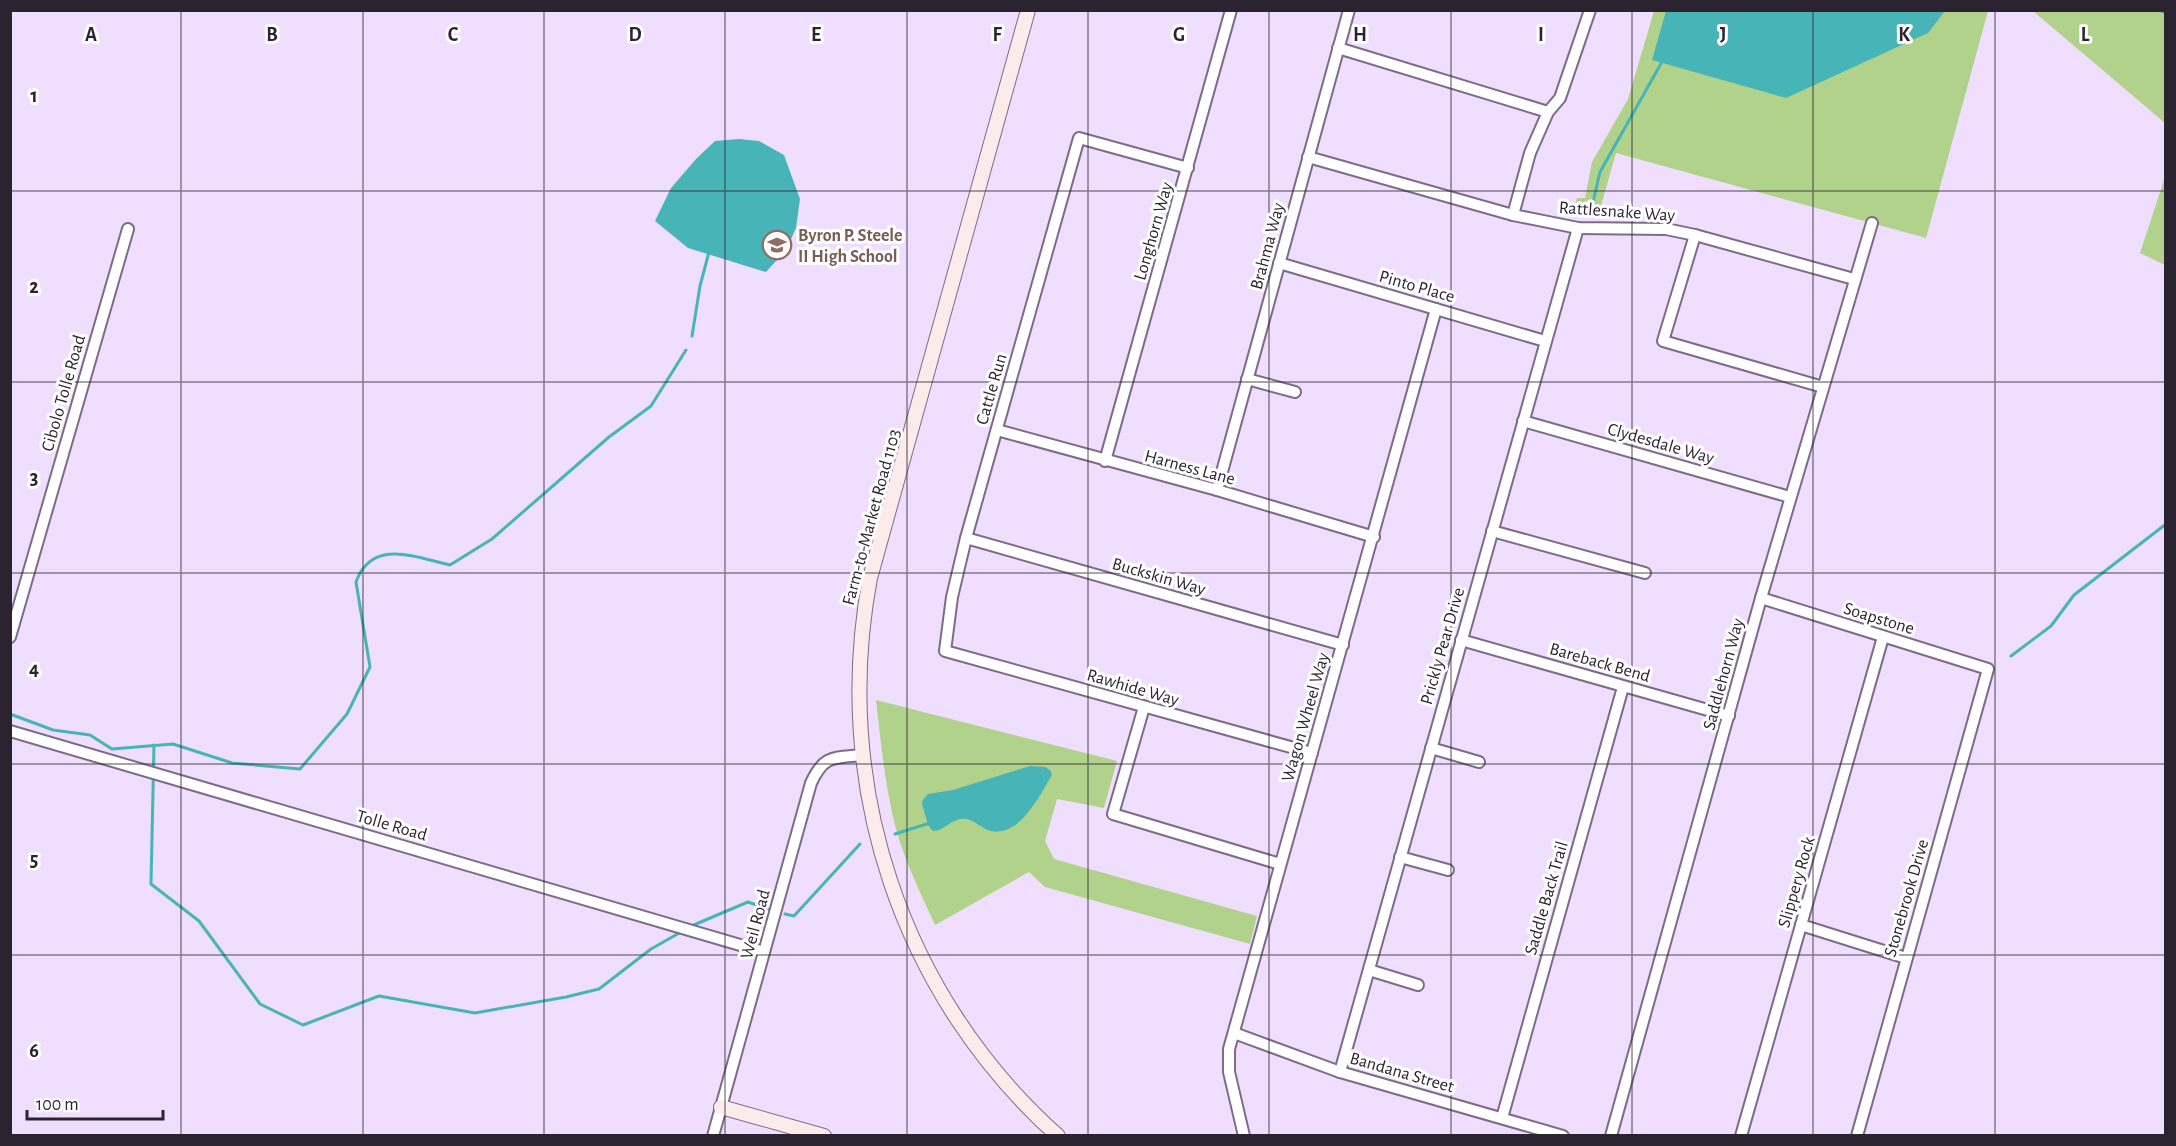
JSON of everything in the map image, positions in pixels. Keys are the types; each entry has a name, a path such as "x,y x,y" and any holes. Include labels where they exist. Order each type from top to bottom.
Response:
{"main road":[{"name":"Farm-to-Market Road 1103","path":"1028,10 870,578 864,607 859,689 861,754 884,858 904,921 920,956 949,1007 971,1039 1000,1076 1058,1136"},
{"path":"721,1107 824,1136"}],"street":[{"name":"Longhorn Way","path":"1105,461 1231,10"},
{"name":"Brahma Way","path":"1217,490 1348,10"},
{"path":"1513,215 1530,153 1548,112 1560,98 1590,10"},
{"path":"1338,48 1548,112"},
{"name":"Cattle Run","path":"945,651 952,597 966,538 1079,138 1188,168"},
{"name":"Rattlesnake Way","path":"1308,157 1513,215 1578,228 1666,229 1854,279"},
{"name":"Saddlehorn Way","path":"1611,1136 1761,598 1872,222"},
{"name":"Prickly Pear Drive","path":"1340,1072 1578,228"},
{"name":"Cibolo Tolle Road","path":"10,637 128,229"},
{"path":"1695,235 1664,341 1823,387"},
{"name":"Pinto Place","path":"1279,263 1545,341"},
{"name":"Wagon Wheel Way","path":"1244,1136 1229,1072 1229,1049 1436,309"},
{"path":"1247,379 1295,392"},
{"name":"Clydesdale Way","path":"1523,420 1790,497"},
{"name":"Harness Lane","path":"997,430 1217,490 1374,537"},
{"path":"1492,531 1645,573"},
{"name":"Buckskin Way","path":"966,538 1343,645"},
{"name":"Soapstone","path":"1761,598 1988,669"},
{"name":"Slippery Rock","path":"1741,1136 1883,637"},
{"name":"Bareback Bend","path":"1461,640 1729,716"},
{"name":"Rawhide Way","path":"945,651 1312,753"},
{"name":"Stonebrook Drive","path":"1857,1136 1988,669"},
{"name":"Saddle Back Trail","path":"1502,1118 1623,687"},
{"path":"1144,707 1113,814 1280,864"},
{"name":"Tolle Road","path":"10,731 764,952"},
{"path":"1431,748 1479,762"},
{"name":"Weil Road","path":"713,1136 811,783 817,770 826,761 861,754"},
{"path":"1400,857 1448,870"},
{"path":"1801,926 1906,958"},
{"path":"1369,970 1418,985"},
{"name":"Bandana Street","path":"1234,1033 1340,1072 1563,1136"}],"shaded area":[{"path":"1666,10 1945,11 1928,33 1786,98 1652,60"},
{"path":"1654,11 1988,11 1926,238 1616,153 1598,216 1589,209 1580,210 1573,216 1577,198 1585,198 1592,162 1628,99"},
{"path":"2033,11 2165,11 2165,123"},
{"path":"739,139 759,141 784,155 800,199 796,228 786,250 766,272 688,248 655,221 671,188 696,159 715,141"},
{"path":"2165,177 2166,265 2140,253"},
{"path":"876,700 1117,761 1104,808 1057,799 1045,841 1054,859 1257,916 1250,944 1045,887 1029,872 935,925 909,866 896,829 886,781"},
{"path":"1030,766 1045,767 1052,775 1028,813 1011,828 991,831 966,819 957,820 942,829 933,831 928,825 922,801 928,794 953,790"}],"waterway":[{"path":"2159,10 2166,13"},
{"path":"1593,202 1600,172 1663,60"},
{"path":"692,336 700,286 709,252"},
{"path":"10,714 53,730 90,735 112,749 173,744 232,763 300,769 347,714 370,667 356,582 363,568 384,555 396,554 450,565 492,539 609,437 651,406 686,350"},
{"path":"2011,656 2051,626 2074,595 2166,524"},
{"path":"154,745 151,884 199,921 260,1004 303,1025 379,996 475,1013 599,989 651,949 681,932"},
{"path":"895,834 930,823"},
{"path":"785,914 794,916 860,844"},
{"path":"689,927 748,902 768,909"}],"place":[{"name":"Byron P. Steele II High School","path":"777,245"}]}
